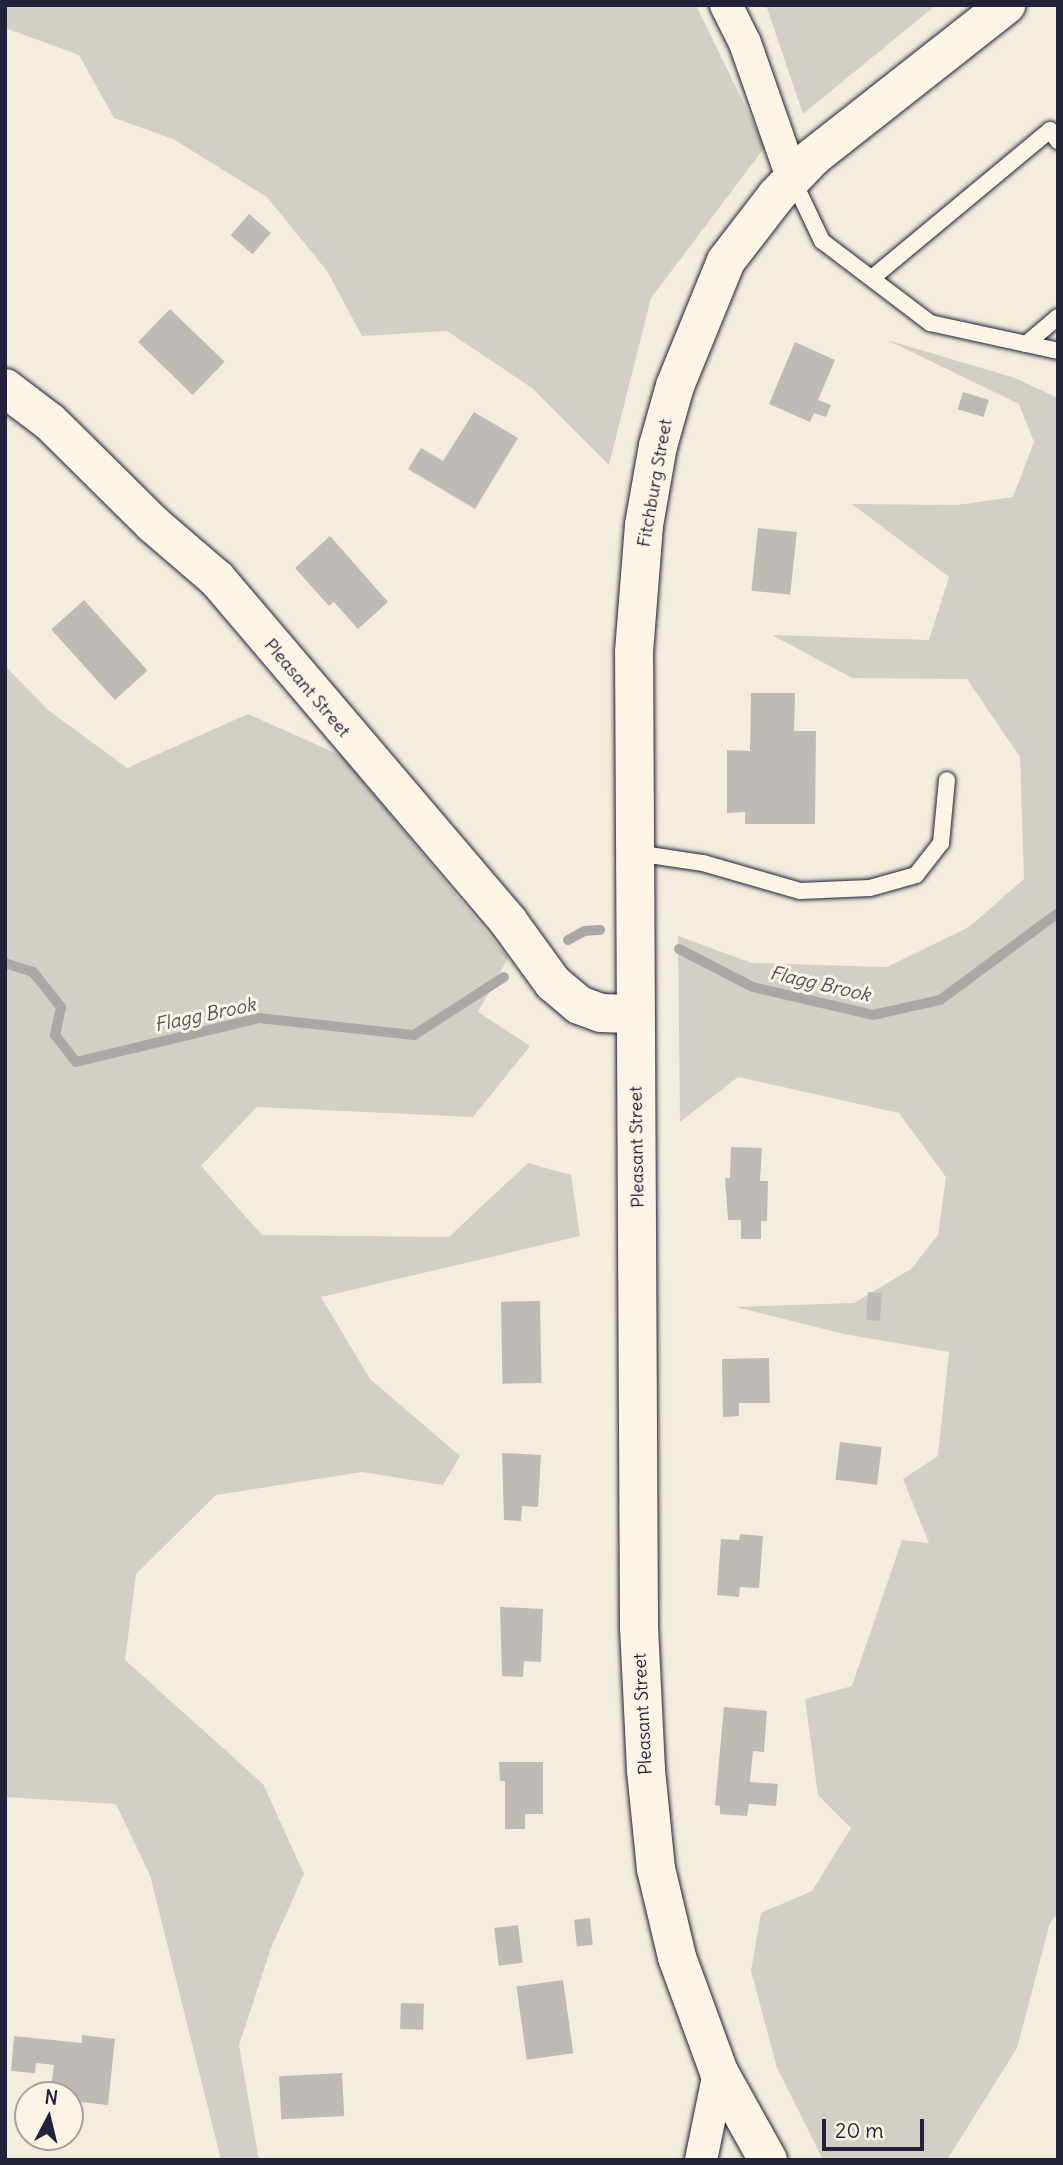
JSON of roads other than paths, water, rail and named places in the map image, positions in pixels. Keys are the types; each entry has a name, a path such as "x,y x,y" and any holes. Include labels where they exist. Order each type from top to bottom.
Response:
{"street":[{"path":"726,5 745,43 792,177"},
{"name":"Fitchburg Street","path":"635,1014 634,652 644,525 658,446 675,386 726,261 792,177 1006,5"},
{"name":"Pleasant Street","path":"5,388 50,422 153,524 217,579 508,921 553,984 579,1005 601,1013 635,1014 639,1627 646,1770 656,1869 668,1920 719,2072 768,2160"},
{"path":"701,2160 719,2072"}],"lane":[{"path":"872,278 1050,130 1058,141"},
{"path":"792,177 822,241 930,323 1058,351"},
{"path":"1026,344 1058,317"},
{"path":"636,853 703,863 800,891 870,888 916,875 941,843 947,780"}],"waterway":[{"name":"Flagg Brook","path":"679,949 753,987 873,1015 940,1000 1058,913"},
{"name":"Flagg Brook","path":"568,940 584,931 600,930"},
{"name":"Flagg Brook","path":"5,963 33,972 61,1007 55,1035 76,1062 259,1018 414,1035 504,977"}]}
